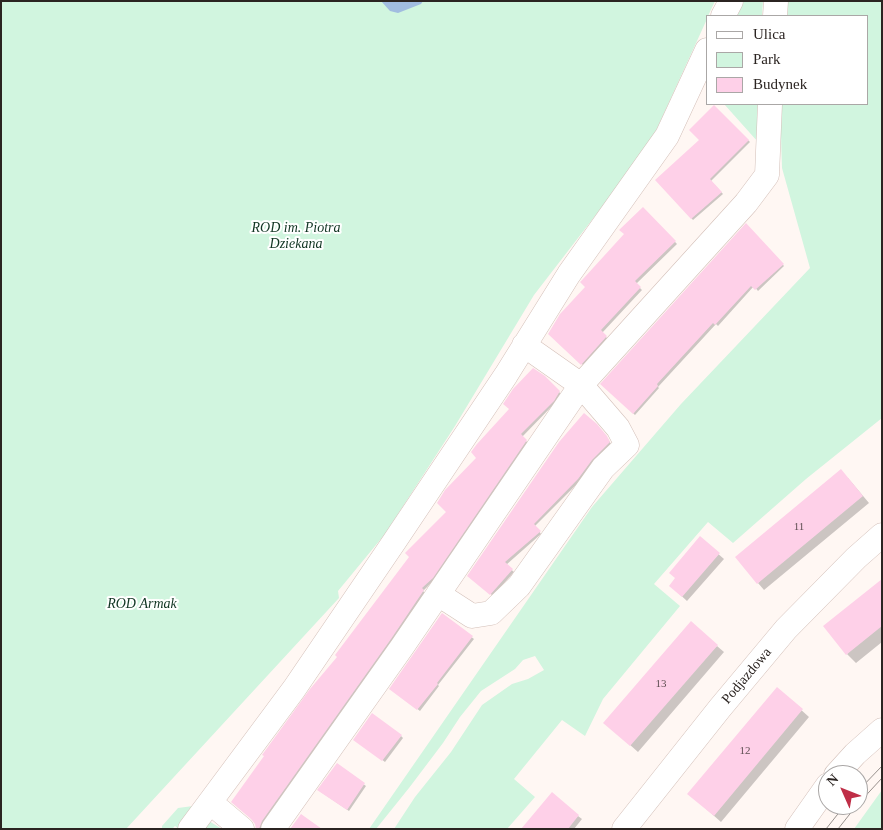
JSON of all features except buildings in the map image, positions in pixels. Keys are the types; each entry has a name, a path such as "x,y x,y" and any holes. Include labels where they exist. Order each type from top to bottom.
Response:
{"street":[{"path":"724,15 731,1"},
{"path":"775,15 776,1"},
{"path":"190,829 294,688 347,612 501,383 569,274 666,136 706,52"},
{"path":"273,829 402,648 581,385 739,210 767,175 770,105"},
{"path":"438,594 472,616 491,613 519,586 604,468 627,445 618,428 581,385 524,345"},
{"name":"Podjazdowa","path":"624,829 720,708 786,629 856,558 882,535"},
{"path":"845,765 854,754 882,730"},
{"path":"796,829 818,799"},
{"path":"210,802 242,829"}],"green space":[{"name":"ROD im. Piotra Dziekana","path":"1,1 715,1 708,15 706,15 706,21 649,146 534,295 455,426 385,534 338,591 339,598 126,829 1,829"},
{"path":"744,1 763,1 762,15 737,15"},
{"path":"781,1 882,1 882,418 806,479 733,543 708,522 654,584 680,606 603,699 585,736 562,720 514,779 535,797 507,829 394,829 415,797 451,752 482,705 512,684 528,679 544,670 535,656 523,660 515,669 481,691 376,829 369,829 592,507 681,404 810,268 782,168 780,105 868,105 868,15 780,15"},
{"path":"725,105 759,105 757,120 758,142"},
{"path":"882,790 882,829 854,829 864,815 868,815 868,810"},
{"path":"193,806 204,818 222,829 179,829 175,826 172,829 162,829 162,826 178,808"}],"water":[{"path":"381,1 423,1 421,4 398,13 390,11"}],"tram line":[{"path":"868,781 882,766"},
{"path":"868,793 882,778"},
{"path":"826,829 837,815"},
{"path":"838,829 849,815"}],"park label":[{"name":"ROD Armak","path":"142,604"}]}
